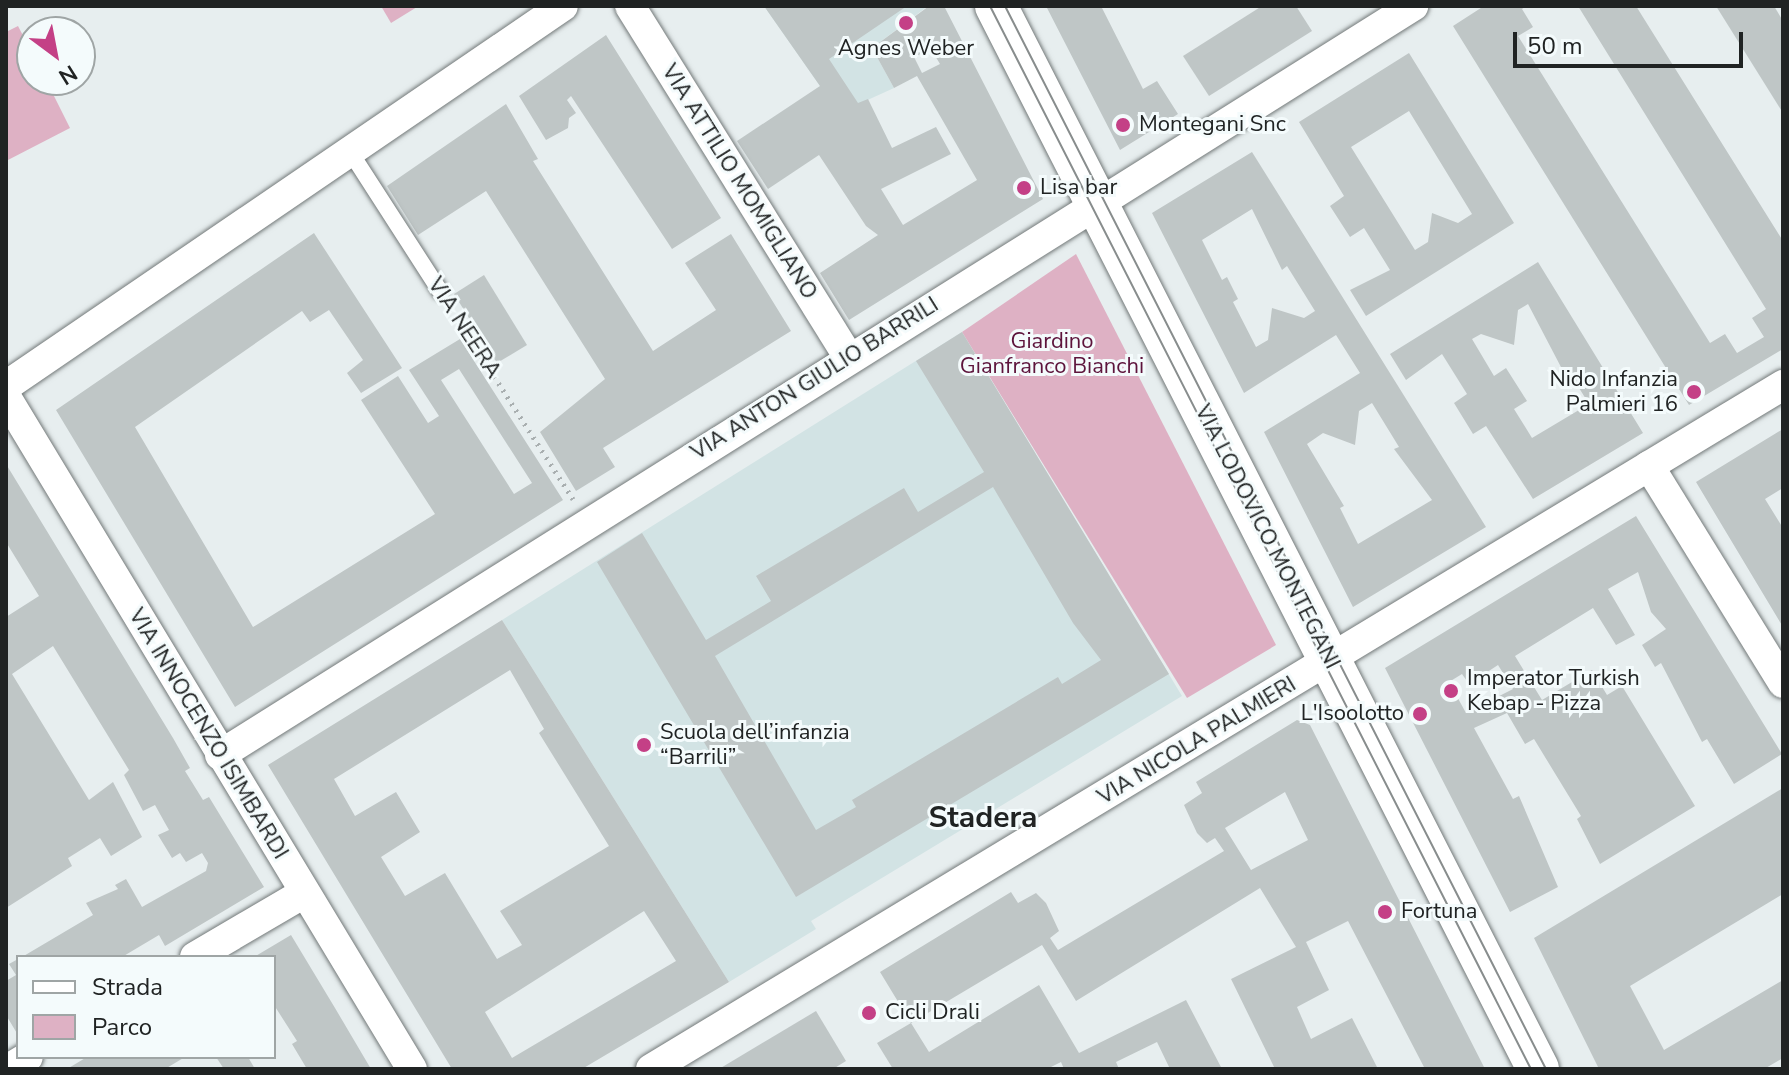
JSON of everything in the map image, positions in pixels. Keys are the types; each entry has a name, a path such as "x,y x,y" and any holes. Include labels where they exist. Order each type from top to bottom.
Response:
{"street":[{"path":"6,386 563,6"},
{"name":"VIA ATTILIO MOMIGLIANO","path":"630,6 849,358"},
{"name":"VIA LODOVICO MONTEGANI","path":"996,6 1538,1069"},
{"name":"VIA ANTON GIULIO BARRILI","path":"220,755 1413,6"},
{"name":"VIA NICOLA PALMIERI","path":"651,1069 1330,662 1783,385"},
{"name":"VIA INNOCENZO ISIMBARDI","path":"6,397 412,1069"},
{"path":"1649,466 1783,683"},
{"path":"198,955 304,893"}],"lane":[{"name":"VIA NEERA","path":"351,153 440,291"}],"path":[{"name":"VIA NEERA","path":"440,291 576,504"}],"shaded area":[{"path":"764,6 928,6 872,48 894,88 839,113"},
{"path":"962,332 1182,696 811,921 816,929 729,982 502,620"}],"green space":[{"path":"381,6 416,6 417,7 391,23"},
{"path":"16,27 16,96 54,96 70,128 6,161 6,32"},
{"name":"Giardino Gianfranco Bianchi","path":"1076,254 1276,645 1187,698 962,332"}],"building":[{"path":"764,6 907,6 829,59 858,103 868,99 892,148 936,127 951,154 881,189 903,225 977,180 917,76 894,88 872,48 929,6 944,6 1043,199 849,320 820,273 878,235 866,226 819,155 768,189 737,141 820,86","holes":["931,49 940,64 922,73 914,57"]},
{"path":"1046,6 1101,6 1143,89 1157,81 1178,114 1120,150"},
{"path":"1262,6 1296,6 1312,31 1209,96 1183,56"},
{"path":"1484,6 1526,6 1522,9 1533,27 1518,36 1710,343 1725,334 1737,353 1764,337 1752,318 1766,309 1578,6 1636,6 1783,241 1783,349 1689,405 1453,26"},
{"path":"1716,6 1774,6 1783,21 1783,113"},
{"path":"606,35 721,218 672,249 571,96 567,100 576,113 569,118 568,128 546,140 519,96"},
{"path":"1409,53 1514,223 1366,316 1350,290 1390,270 1364,228 1350,237 1330,206 1344,196 1299,122","holes":["1409,111 1472,214 1458,223 1432,213 1428,242 1415,250 1351,147"]},
{"path":"506,104 538,159 533,161 653,351 716,310 685,263 731,234 791,331 603,448 615,467 576,491 540,432 605,379 486,191 418,235 387,186"},
{"path":"1252,152 1486,527 1353,607 1264,432 1360,373 1336,335 1244,393 1152,213","holes":["1252,209 1282,270 1287,266 1315,311 1304,318 1272,308 1268,340 1256,347 1233,302 1238,299 1227,277 1222,280 1202,240","1372,403 1399,447 1394,449 1432,500 1358,544 1340,508 1344,506 1307,444 1323,433 1355,445 1359,411"]},
{"path":"314,233 402,368 361,393 347,373 363,360 329,310 310,322 302,311 135,427 253,627 435,514 361,400 398,376 428,423 439,416 409,370 460,339 563,500 235,707 56,410","holes":["459,369 532,483 514,494 441,380"]},
{"path":"1538,262 1643,433 1533,499 1486,426 1473,434 1454,403 1467,394 1442,354 1406,380 1390,354","holes":["1528,304 1562,369 1566,367 1589,404 1532,438 1514,409 1527,401 1506,368 1494,376 1472,339 1481,334 1514,345 1518,310"]},
{"path":"484,275 527,345 497,363 454,294"},
{"path":"962,332 1169,674 796,897 597,562 642,533 706,640 771,601 756,576 904,488 918,512 984,472 916,361","holes":["993,487 1073,623 1101,660 1062,684 1058,677 852,800 856,807 816,830 715,656"]},
{"path":"1783,429 1783,488 1765,499 1783,528 1783,627 1696,482"},
{"path":"6,464 173,738 190,768 185,771 203,800 209,797 264,887 165,946 159,935 125,955 25,955 93,915 86,903 118,889 115,885 126,879 142,907 206,871 208,863 202,853 186,862 180,853 172,858 158,835 169,830 155,805 143,811 124,775 129,770 53,646 12,674 89,800 113,782 142,837 111,856 100,838 68,858 72,866 6,908 6,617 39,596 6,542"},
{"path":"1636,516 1782,754 1734,784 1707,739 1702,742 1661,663 1655,667 1642,645 1666,629 1651,612 1638,572 1608,589 1635,635 1616,645 1593,608 1515,656 1542,700 1592,670 1607,695 1622,686 1695,806 1600,864 1577,819 1581,816 1534,739 1525,744 1507,713 1474,728 1513,799 1519,796 1558,887 1510,912 1385,668","holes":["1498,665 1513,689 1466,713 1449,682 1462,674 1469,684"]},
{"path":"502,620 729,982 582,1069 452,1069 268,765","holes":["510,670 544,729 539,733 609,846 500,911 522,945 497,959 445,873 405,896 381,857 420,832 396,792 355,816 334,779","644,911 676,961 512,1058 485,1012"]},
{"path":"1297,720 1310,725 1485,1069 1425,1069 1348,921 1306,942 1329,990 1297,1007 1311,1039 1352,1018 1378,1069 1275,1069 1231,979 1296,947 1260,888 1076,1001 1042,945 911,1023 880,972 1011,892 1018,903 1036,893 1046,903 1059,931 1050,938 1058,950 1224,851 1215,838 1207,843 1197,833 1184,805 1202,793 1196,782","holes":["1285,792 1308,840 1251,870 1225,828"]},
{"path":"1783,788 1783,894 1630,986 1664,1050 1783,980 1783,1058 1764,1069 1599,1069 1534,938"},
{"path":"291,935 371,1069 307,1069 292,1044 297,1041 276,1008 276,955 257,955"},
{"path":"16,960 16,975 9,964"},
{"path":"16,975 16,1032 6,1015 6,981"},
{"path":"1039,985 1079,1053 1186,1000 1222,1069 1170,1069 1157,1042 1116,1062 1119,1069 1064,1069 1061,1062 1047,1069 893,1069 877,1043 911,1023 929,1052"},
{"path":"816,1011 846,1061 833,1069 719,1069"},
{"path":"84,1059 182,1059 165,1069 67,1069"},
{"path":"217,1059 249,1059 255,1069 224,1069"}],"tram line":[{"path":"990,6 1531,1069"},
{"path":"1005,6 1546,1069"}],"place":[{"name":"Agnes Weber","path":"906,23"},
{"name":"Montegani Snc","path":"1123,125"},
{"name":"Lisa bar","path":"1024,188"},
{"name":"Nido Infanzia Palmieri 16","path":"1694,392"},
{"name":"Imperator Turkish Kebap - Pizza","path":"1451,691"},
{"name":"L'Isoolotto","path":"1420,714"},
{"name":"Scuola dell’infanzia “Barrili”","path":"644,745"},
{"name":"Fortuna","path":"1385,912"},
{"name":"Cicli Drali","path":"869,1013"}],"district":[{"name":"Stadera","path":"983,818"}]}
